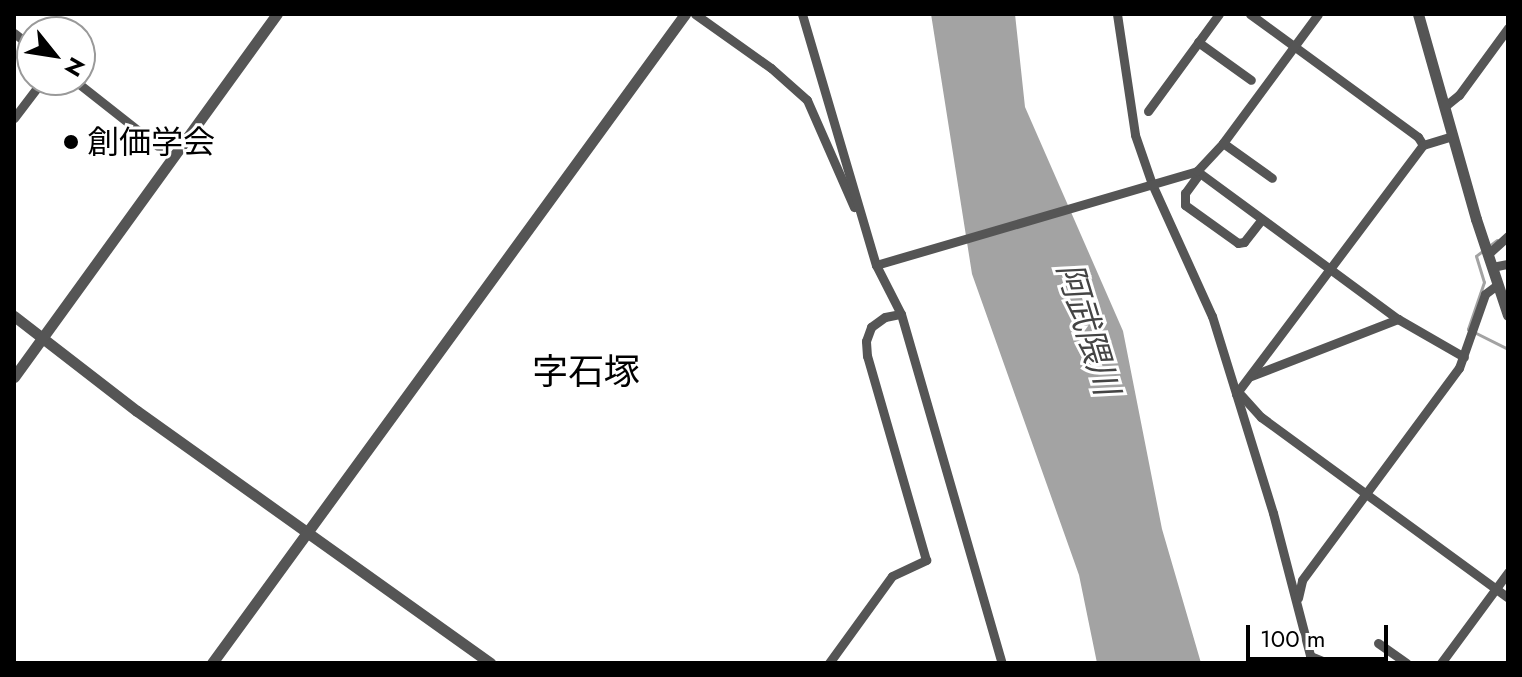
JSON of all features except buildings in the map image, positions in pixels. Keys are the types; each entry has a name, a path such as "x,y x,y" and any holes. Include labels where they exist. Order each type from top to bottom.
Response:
{"street":[{"path":"14,377 277,14"},
{"path":"212,663 685,14"},
{"path":"695,14 771,68 807,100 901,314 1002,663"},
{"path":"802,14 860,217"},
{"path":"1117,14 1135,135 1152,184 1199,280 1237,393 1311,660 1327,663"},
{"path":"1148,111 1219,14"},
{"path":"1250,14 1418,137 1423,145"},
{"path":"1261,220 1244,242 1238,243 1185,205 1185,193 1318,14"},
{"path":"1418,14 1508,315"},
{"path":"1444,107 1459,95 1508,28"},
{"path":"1198,42 1251,80"},
{"path":"14,118 31,96"},
{"path":"94,96 173,158"},
{"path":"1237,393 1423,145 1452,136"},
{"path":"1223,143 1272,178"},
{"path":"881,263 1139,186 1198,172"},
{"path":"1198,172 1398,319 1464,357"},
{"path":"1488,254 1508,236"},
{"path":"1492,267 1508,264"},
{"path":"1296,600 1302,580 1464,357 1485,294 1497,285"},
{"path":"829,663 892,576 926,560 867,356 866,341 871,327 885,317 901,314"},
{"path":"14,316 254,497 490,663"},
{"path":"1251,376 1398,319"},
{"path":"1237,393 1261,417 1508,598"},
{"path":"1441,663 1508,572"},
{"path":"1378,643 1407,663"}],"water":[{"name":"阿武隈川","path":"931,14 1015,14 1025,107 1123,331 1162,529 1201,663 1097,663 1079,575 972,274"}],"waterway":[{"path":"1497,240 1476,256 1484,282 1468,329 1508,349"}],"place":[{"name":"創価学会","path":"71,142"}],"district":[{"name":"字石塚","path":"586,372"}]}
